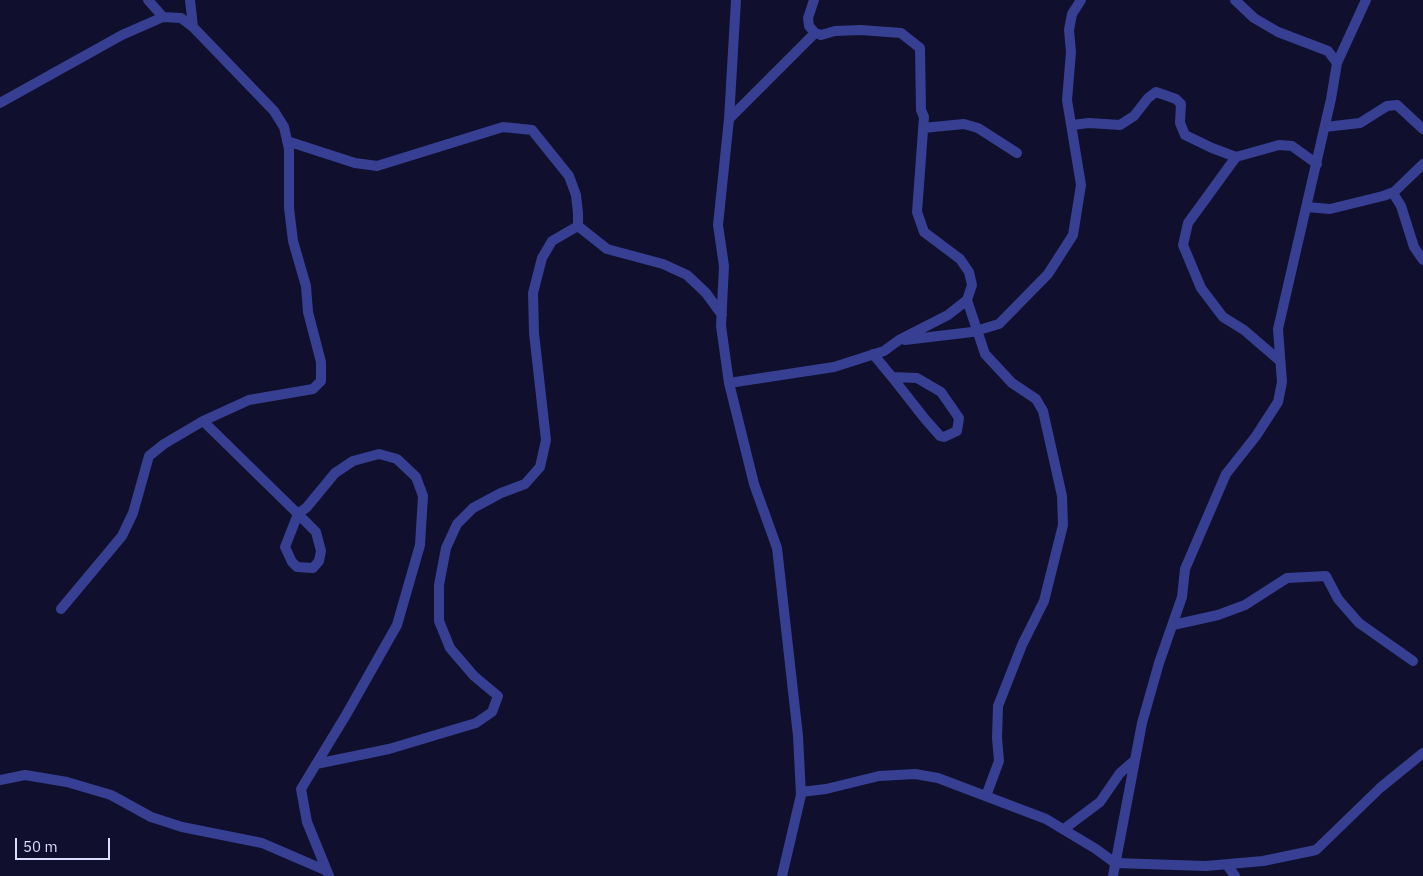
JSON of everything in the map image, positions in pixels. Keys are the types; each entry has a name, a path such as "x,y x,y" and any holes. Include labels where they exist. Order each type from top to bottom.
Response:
{"street":[{"path":"148,0 163,17"},
{"path":"736,0 729,119 718,225 724,266 722,315 724,352 729,383 754,484 776,548 798,736 801,792 796,825 782,876"},
{"path":"729,383 834,367 884,351 899,340 948,315 966,300 972,285 969,272 960,259 924,232 917,212 923,128 920,48 910,38 901,33 861,30 815,33 809,26 808,18 814,0"},
{"path":"899,340 978,331 1000,324 1048,274 1073,235 1081,185 1068,100 1071,52 1069,30 1072,14 1070,0"},
{"path":"1072,14 1081,0"},
{"path":"1235,0 1254,18 1278,32 1328,52 1336,63"},
{"path":"1112,876 1142,723 1159,663 1182,597 1185,569 1226,474 1256,436 1278,402 1282,382 1278,328 1317,164 1336,63 1366,0"},
{"path":"190,1 193,28"},
{"path":"0,103 122,35 163,17 180,18 193,28 274,111 284,127 287,141 293,241 306,286 308,312 321,362 321,381 313,388 249,400 203,421 164,444 149,456 133,513 122,536 62,610"},
{"path":"729,119 815,33"},
{"path":"1072,125 1089,123 1112,126 1120,125 1134,116 1148,98 1156,92 1176,99 1181,104 1180,123 1185,135 1212,148 1236,157 1279,145 1292,146 1317,164"},
{"path":"1325,127 1360,123 1387,106 1397,105 1423,129"},
{"path":"923,128 964,124 978,128 1017,153"},
{"path":"287,141 354,163 377,166 502,127 532,130 569,176 576,194 578,226 607,249 663,264 687,275 706,293 722,315"},
{"path":"1236,157 1188,223 1183,246 1201,288 1223,317 1244,330 1280,361"},
{"path":"1307,207 1330,209 1393,193 1423,164"},
{"path":"1393,193 1401,206 1414,246 1423,260"},
{"path":"316,764 389,749 476,723 492,712 498,696 474,676 450,648 446,639 439,622 438,585 446,548 458,524 473,508 501,493 525,484 540,467 546,440 534,333 533,293 542,258 552,242 578,226"},
{"path":"966,300 985,354 1012,383 1036,399 1043,411 1060,483 1063,525 1044,600 1022,645 998,706 997,738 1000,760 986,796"},
{"path":"874,354 892,377 940,436 944,437 957,431 960,418 941,392 917,378 892,377"},
{"path":"203,421 298,514 316,532 321,551 319,561 313,568 297,567 292,562 286,547 298,514 307,507 335,472 353,461 379,454 398,459 416,477 424,496 420,546 397,625 301,789 307,822 328,873"},
{"path":"1173,625 1218,615 1245,605 1287,578 1326,576 1338,599 1359,623 1413,661"},
{"path":"801,792 826,789 879,776 915,774 938,778 1046,819 1115,863 1227,865 1264,861 1316,850 1374,794 1423,753"},
{"path":"1064,829 1100,802 1120,773 1135,760"},
{"path":"0,780 25,776 67,782 111,795 151,817 182,827 262,843 328,873"},
{"path":"1227,865 1235,876"}]}
